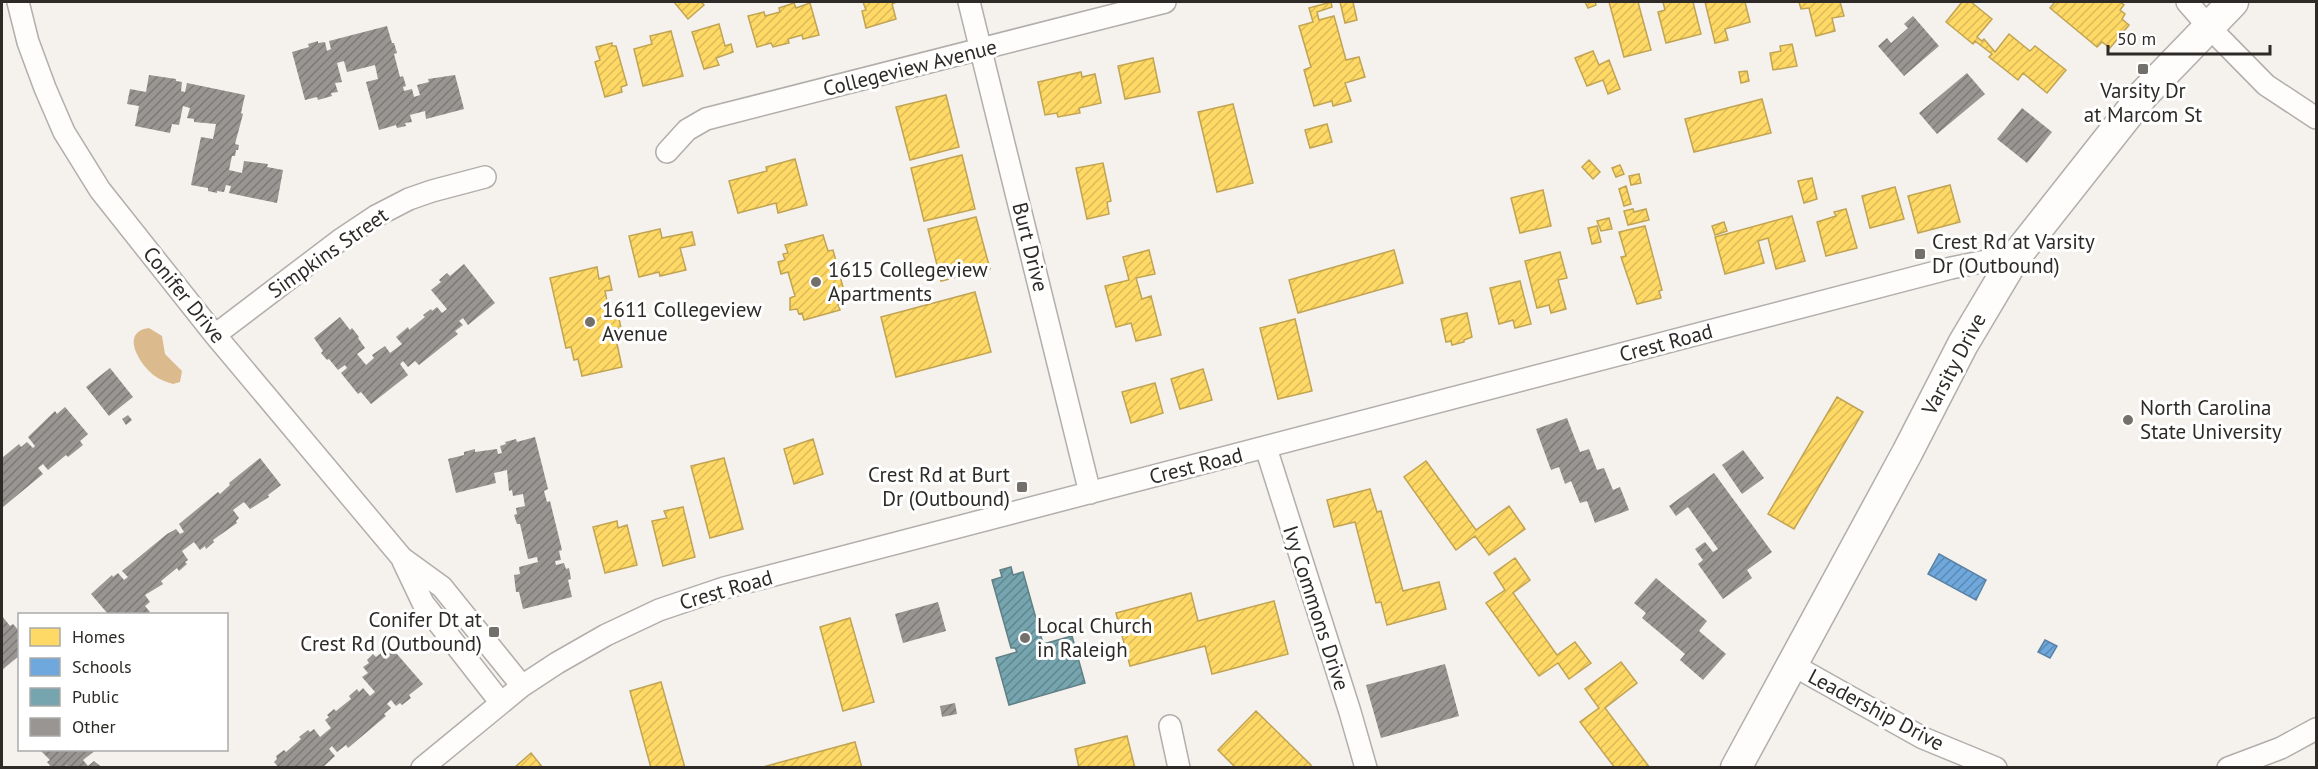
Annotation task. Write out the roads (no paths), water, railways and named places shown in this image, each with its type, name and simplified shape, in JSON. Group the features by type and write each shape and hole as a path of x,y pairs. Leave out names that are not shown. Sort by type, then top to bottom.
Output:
{"street":[{"name":"Conifer Drive","path":"18,2 28,42 64,132 81,162 136,237 402,558 442,587 522,686"},
{"name":"Burt Drive","path":"969,2 1090,493"},
{"name":"Collegeview Avenue","path":"667,152 687,130 706,119 1165,2"},
{"path":"2187,2 2266,85 2316,118"},
{"name":"Varsity Drive","path":"1736,768 1907,453 1963,344 2013,260 2144,94 2233,2"},
{"name":"Simpkins Street","path":"215,335 340,240 376,216 409,199 484,177"},
{"name":"Crest Road","path":"422,768 522,686 606,634 659,610 724,588 1951,268 1986,261 2013,260"},
{"name":"Ivy Commons Drive","path":"1266,448 1366,768"},
{"name":"Conifer Drive","path":"402,558 423,603 501,703"},
{"name":"Leadership Drive","path":"1791,664 1923,738 1996,768"},
{"path":"1170,726 1179,768"},
{"path":"2228,768 2281,748 2316,729"}],"place":[{"name":"Varsity Dr at Marcom St","path":"2143,69"},
{"name":"Crest Rd at Varsity Dr (Outbound)","path":"1920,254"},
{"name":"1615 Collegeview Apartments","path":"816,282"},
{"name":"1611 Collegeview Avenue","path":"590,322"},
{"name":"North Carolina State University","path":"2128,420"},
{"name":"Crest Rd at Burt Dr (Outbound)","path":"1022,487"},
{"name":"Conifer Dt at Crest Rd (Outbound)","path":"494,632"},
{"name":"Local Church in Raleigh","path":"1025,638"}]}
